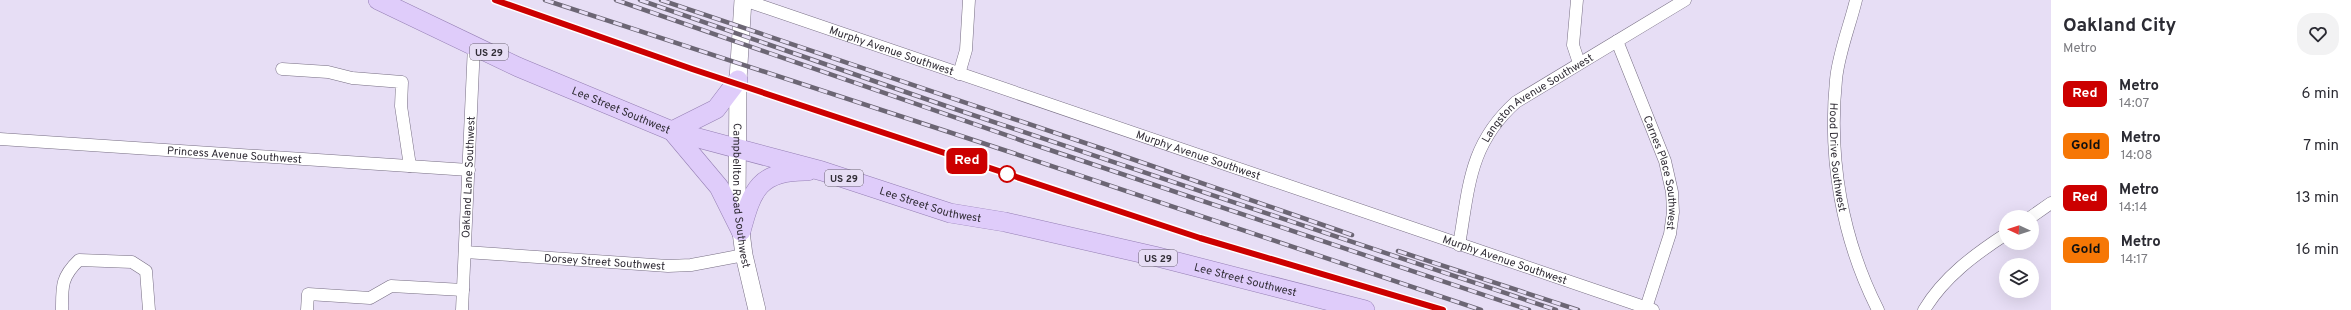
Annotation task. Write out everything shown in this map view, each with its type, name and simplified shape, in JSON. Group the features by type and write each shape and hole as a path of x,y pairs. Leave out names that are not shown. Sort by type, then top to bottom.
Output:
{"main road":[{"name":"Lee Street Southwest","path":"378,0 518,67 672,131 737,147 822,171 950,213 1012,224 1333,305 1365,310"},
{"name":"Campbellton Road Southwest","path":"743,0 738,80 737,201 744,255 757,310"},
{"path":"738,80 716,109 672,131 719,187 741,231"},
{"path":"741,231 749,202 756,189 766,180 795,171 822,171"}],"street":[{"name":"Murphy Avenue Southwest","path":"743,0 1649,309"},
{"path":"959,74 966,50 969,0"},
{"path":"1577,0 1574,46 1575,55 1579,64"},
{"name":"Langston Avenue Southwest","path":"1459,245 1473,166 1489,131 1501,115 1516,102 1685,0"},
{"name":"Hood Drive Southwest","path":"1856,0 1836,79 1836,177 1846,230 1863,281 1878,310"},
{"name":"Carnes Place Southwest","path":"1617,41 1665,162 1672,192 1673,212 1670,234 1649,309"},
{"name":"Oakland Lane Southwest","path":"462,310 474,45"},
{"path":"282,69 328,72 352,78 402,82 401,106 410,166"},
{"name":"Princess Avenue Southwest","path":"0,139 469,170"},
{"path":"2039,211 2051,203"},
{"path":"1924,310 1947,279 1972,256 1999,239"},
{"name":"Dorsey Street Southwest","path":"465,252 668,266 691,265 744,255"},
{"path":"62,310 62,284 68,271 79,260 132,262 146,271 149,310"},
{"path":"308,310 308,294 370,298 391,286 463,290"}],"railway":[{"path":"495,0 692,69 1200,238 1443,310"},
{"path":"545,0 1013,153 1481,310"},
{"path":"616,0 1026,142 1529,310"},
{"path":"640,0 949,107 1556,310"},
{"path":"661,0 1103,149 1352,235"},
{"path":"1398,251 1578,310"}],"metro line":[{"name":"Red","path":"495,0 692,69 1200,238 1443,310"}]}
